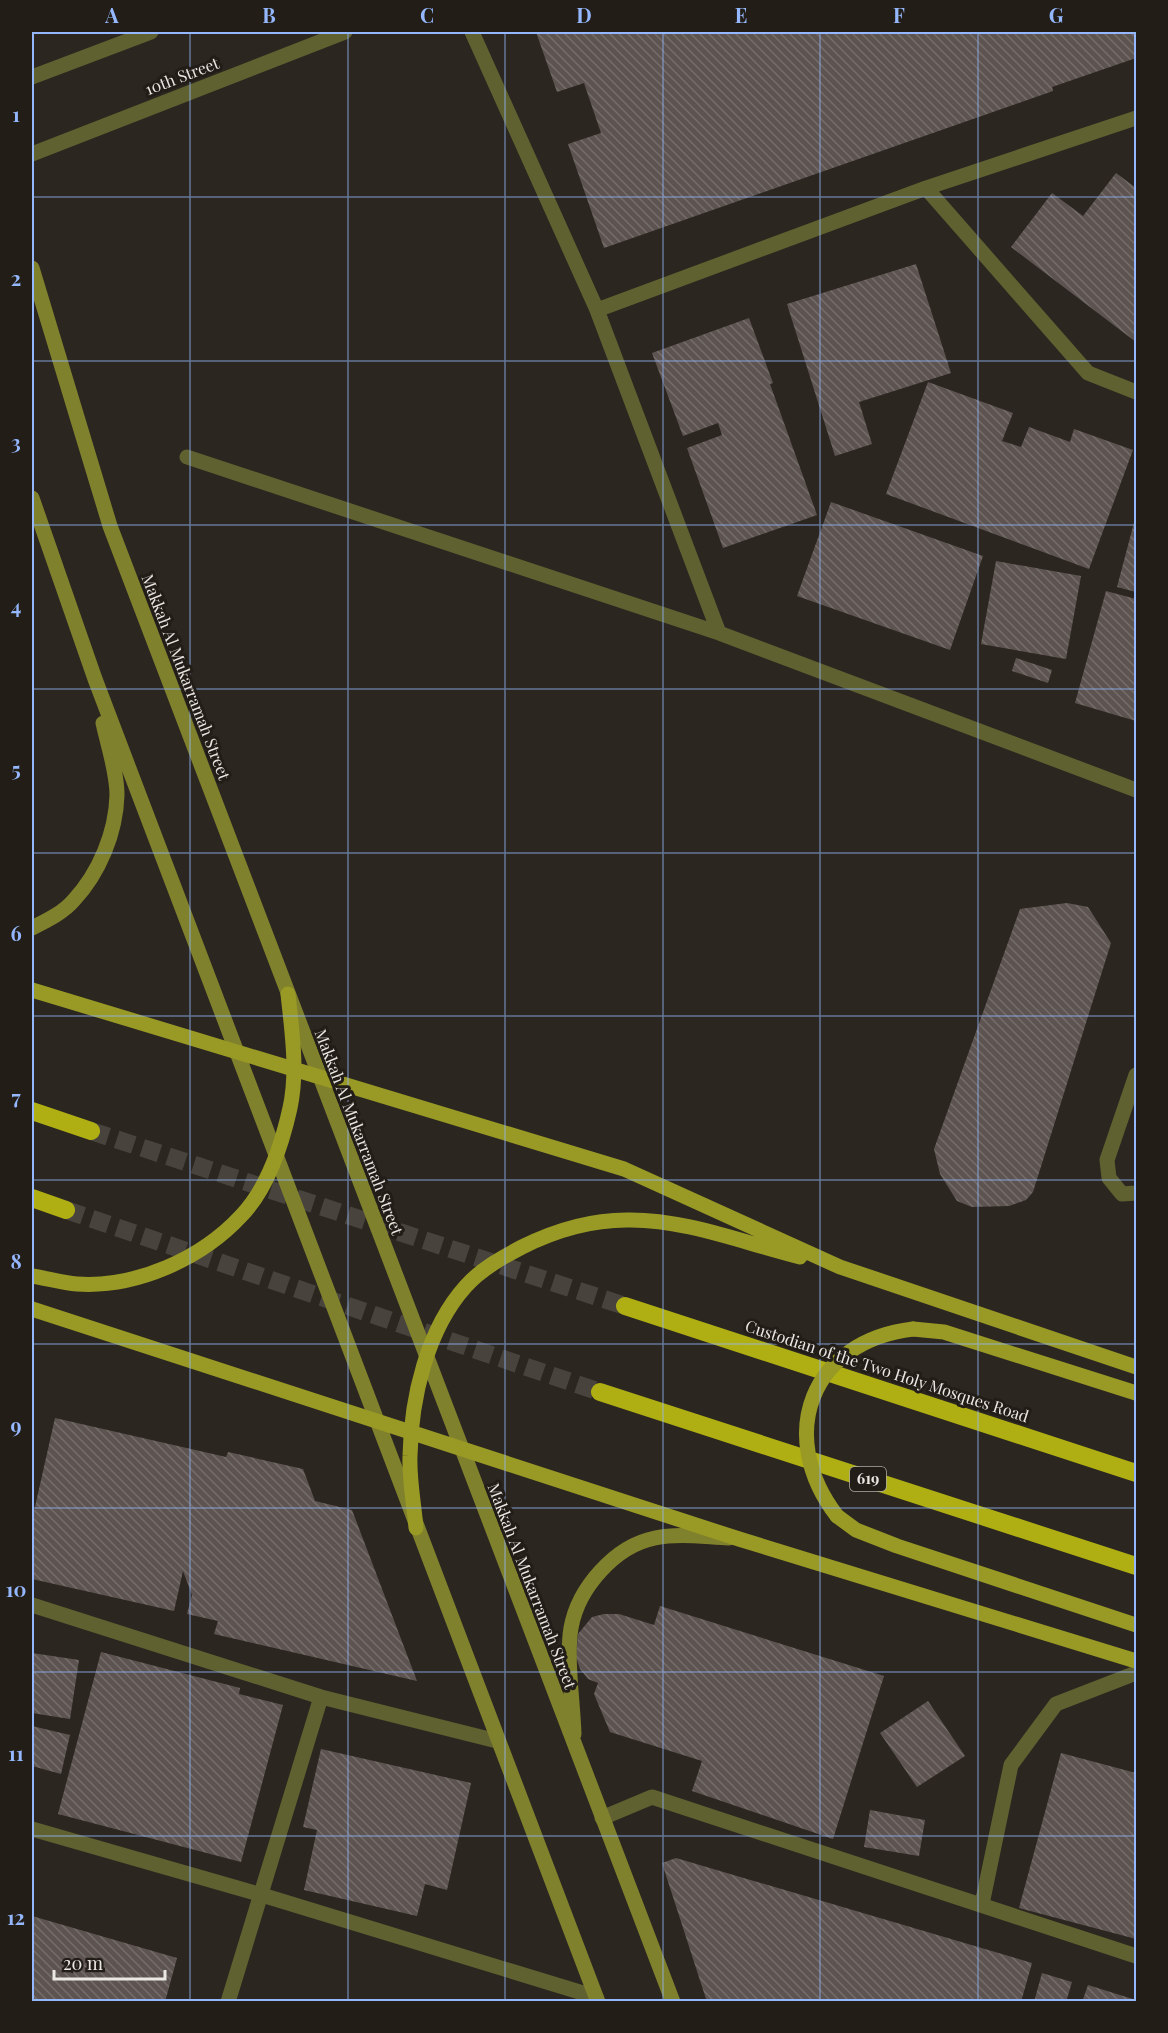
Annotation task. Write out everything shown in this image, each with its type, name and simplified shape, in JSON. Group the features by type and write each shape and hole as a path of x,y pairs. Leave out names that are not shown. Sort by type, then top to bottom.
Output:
{"highway":[{"path":"32,1110 91,1131"},
{"path":"32,1198 66,1210"},
{"name":"Custodian of the Two Holy Mosques Road","path":"625,1306 1137,1473"},
{"name":"619","path":"600,1392 1137,1566"}],"main road":[{"name":"Makkah Al Mukarramah Street","path":"32,268 110,526 574,1749 673,2001"},
{"path":"32,498 95,679 376,1423 597,1999"},
{"path":"32,928 73,902 99,862 115,821 117,793 95,679"},
{"path":"32,990 624,1169 840,1267"},
{"path":"32,1276 77,1284 110,1283 141,1276 170,1266 200,1250 242,1215 257,1195 275,1155 290,1107 294,1070 288,994"},
{"path":"416,1528 410,1457 416,1402 427,1360 451,1308 488,1267 537,1240 582,1225 626,1220 667,1223 840,1267 1137,1367"},
{"path":"32,1309 376,1423 739,1539 1137,1661"},
{"path":"1137,1393 944,1332 913,1329 887,1332 869,1340 831,1366 818,1386 810,1409 806,1448 817,1487 837,1516 856,1530 897,1546 1137,1625"},
{"path":"574,1749 571,1628 587,1589 603,1568 625,1551 653,1538 683,1535 739,1539"}],"street":[{"path":"32,77 150,32"},
{"name":"10th Street","path":"32,154 345,32"},
{"path":"472,32 597,310 718,633"},
{"path":"597,310 927,188 1137,118"},
{"path":"927,188 1088,373 1137,392"},
{"path":"187,457 718,633 1137,790"},
{"path":"1137,1075 1107,1160 1108,1178 1122,1194 1137,1194"},
{"path":"32,1605 321,1697 497,1741"},
{"path":"982,1904 1011,1765 1056,1704 1137,1673"},
{"path":"228,2001 321,1697"},
{"path":"602,1818 652,1797 1137,1956"},
{"path":"32,1829 262,1895 597,1999"}],"building":[{"path":"536,32 1136,32 1136,58 1052,87 1053,91 604,248 568,144 601,133 584,83 557,92"},
{"path":"1116,173 1136,188 1136,342 1011,247 1052,193 1083,216"},
{"path":"916,264 951,373 859,402 872,444 835,456 787,304"},
{"path":"749,318 817,515 723,548 687,448 722,435 718,423 683,436 652,353"},
{"path":"928,382 1013,413 1002,441 1021,447 1029,427 1070,442 1074,429 1133,450 1089,569 886,494"},
{"path":"831,502 983,556 950,650 797,596"},
{"path":"1136,515 1136,592 1117,587"},
{"path":"996,561 1081,576 1066,659 981,644"},
{"path":"1106,591 1136,599 1136,721 1075,703"},
{"path":"1016,658 1052,670 1048,683 1012,671"},
{"path":"1067,903 1088,907 1111,943 1033,1192 1026,1200 1009,1206 972,1207 957,1201 940,1174 934,1149 1020,909"},
{"path":"55,1418 226,1457 228,1452 303,1469 315,1501 352,1510 417,1681 214,1634 218,1621 187,1614 192,1595 183,1571 174,1611 32,1579 32,1520"},
{"path":"660,1606 884,1676 833,1839 692,1791 702,1761 610,1732 594,1694 598,1683 588,1679 580,1669 576,1657 578,1634 592,1617 604,1614 619,1614 654,1625"},
{"path":"101,1652 240,1688 239,1694 283,1705 241,1862 58,1814"},
{"path":"32,1653 79,1660 70,1719 32,1713"},
{"path":"928,1701 965,1756 917,1787 880,1733"},
{"path":"32,1726 70,1735 61,1774 32,1766"},
{"path":"321,1749 471,1783 447,1890 425,1884 417,1916 304,1890 317,1830 303,1827"},
{"path":"1061,1753 1136,1773 1136,1939 1019,1908"},
{"path":"870,1810 925,1820 919,1856 864,1847"},
{"path":"676,1858 1032,1963 1021,2002 707,2002 662,1863"},
{"path":"32,1916 177,1958 165,2002 32,2002"},
{"path":"1042,1973 1072,1982 1066,2002 1034,2002"},
{"path":"1088,1985 1136,2000 1136,2002 1082,2002"}],"tunnel":[{"path":"91,1131 625,1306"},
{"path":"66,1210 600,1392"}]}
